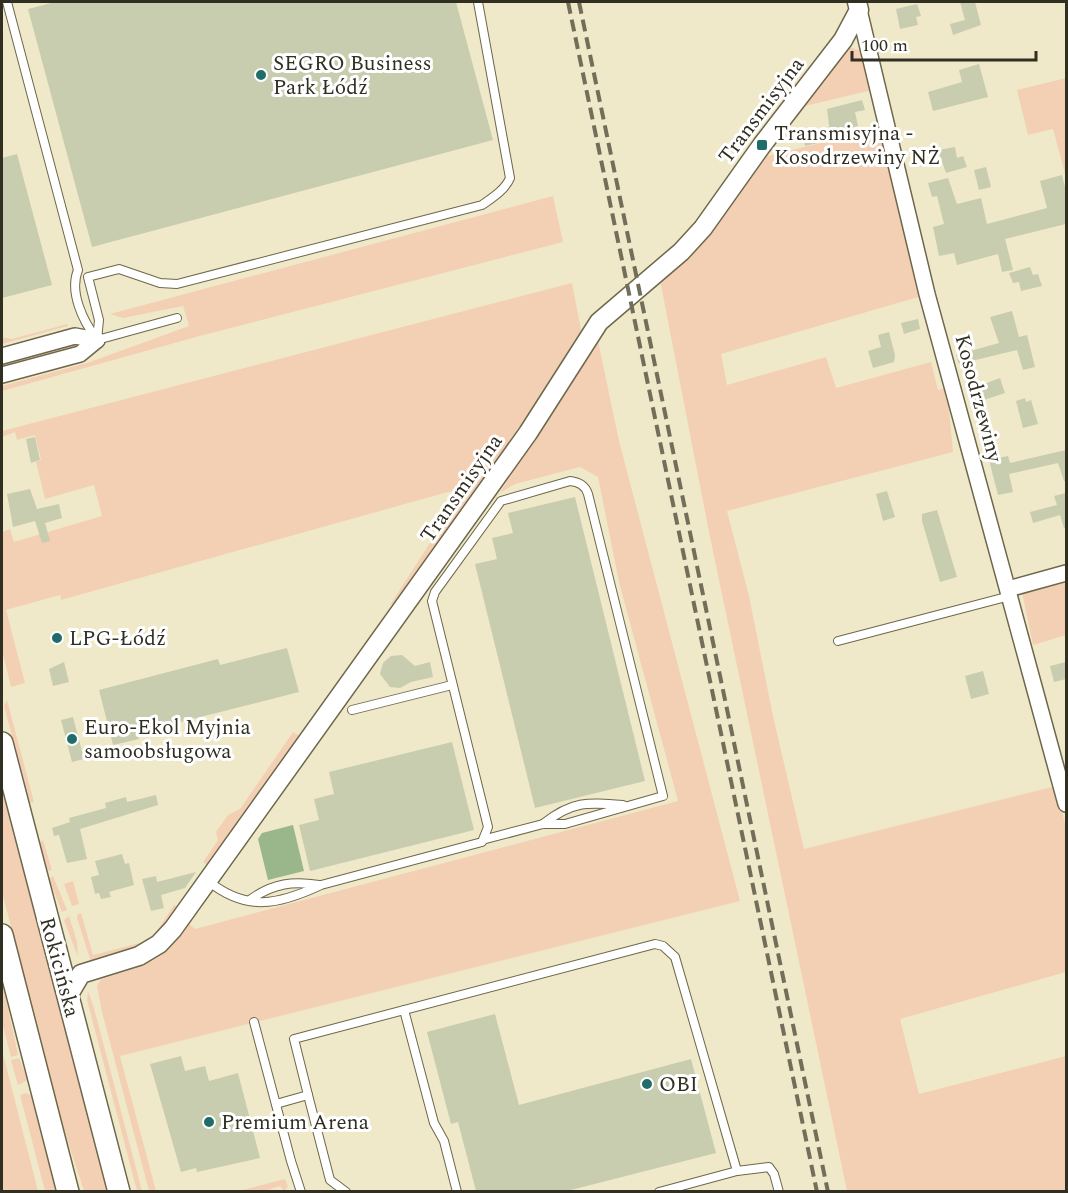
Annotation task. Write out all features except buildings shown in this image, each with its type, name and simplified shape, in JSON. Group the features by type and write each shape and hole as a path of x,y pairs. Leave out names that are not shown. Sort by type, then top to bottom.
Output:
{"main road":[{"name":"Rokicińska","path":"2,743 119,1191"},
{"path":"2,935 68,1191"}],"street":[{"name":"Kosodrzewiny","path":"858,6 927,294 1066,804"},
{"name":"Transmisyjna","path":"86,972 134,958 159,944 173,929 521,442 598,322 681,252 703,228 757,152 843,40 858,6"},
{"path":"2,356 75,336 97,340"},
{"path":"2,375 80,354 97,340"},
{"path":"1009,593 1066,573"},
{"path":"57,953 70,965 86,972"},
{"path":"68,996 77,978 86,972"}],"lane":[{"path":"7,2 78,270 74,280 79,302 85,324 97,340"},
{"path":"88,277 119,269 160,283 177,284 482,205 493,198 510,178 478,2"},
{"path":"78,270 88,277 99,320 97,340"},
{"path":"97,340 177,318"},
{"path":"208,881 234,899 271,902 298,896 321,885 476,846 486,839 543,824 565,824 663,796 588,494 582,484 570,481 501,501 435,592 433,611 488,827 486,839"},
{"path":"838,641 1009,593"},
{"path":"352,710 452,685"},
{"path":"543,824 563,808 589,802 626,805"},
{"path":"251,899 266,889 294,881 321,885"},
{"path":"346,1191 330,1180 294,1039 647,945 663,946 675,957 737,1171"},
{"path":"404,1010 434,1124 444,1141 457,1191"},
{"path":"254,1022 298,1189"},
{"path":"276,1104 308,1095"},
{"path":"658,1191 737,1171 769,1167 774,1174 779,1191"}],"shaded area":[{"path":"849,47 862,51 872,90 805,106 797,117 795,115"},
{"path":"1066,78 1066,177 1053,129 1028,135 1017,90"},
{"path":"791,121 768,156 881,128 922,296 721,354 727,385 826,357 836,388 931,362 938,390 947,388 953,452 727,511 749,596 773,716 804,849 1056,786 1066,828 1066,972 900,1019 919,1094 1066,1056 1066,1191 847,1191 710,537 660,280"},
{"path":"553,196 563,242 196,337 2,391 2,386 90,362 189,326 183,306 123,318 110,314"},
{"path":"572,283 582,335 487,481 399,601 390,605 466,487 61,600 60,595 6,610 25,683 11,687 2,650 2,532 10,529 14,542 102,516 94,485 45,499 36,462 41,460 35,435 17,440 15,432 2,437 2,431"},
{"path":"67,324 68,326 2,344 2,337 12,339"},
{"path":"597,336 619,441 740,901 120,1056 156,1191 149,1191 102,1012 97,986 100,980 150,962 160,956 179,938 189,924 195,929 678,801 619,582 598,477 580,467 515,484 500,493"},
{"path":"83,341 78,347 2,368 2,363"},
{"path":"1066,579 1066,635 1033,645 1022,592"},
{"path":"7,700 34,802 30,803 4,706"},
{"path":"293,732 303,738 209,866 203,862 218,840 216,832 228,815 240,809"},
{"path":"2,786 108,1191 84,1191 61,1120 2,892"},
{"path":"293,825 304,871 268,880 258,839 262,833"},
{"path":"43,840 52,870 48,871 39,842"},
{"path":"205,874 181,908 153,937 174,905 179,908 201,875"},
{"path":"53,876 67,910 62,912 49,879"},
{"path":"73,881 79,904 72,906 64,884"},
{"path":"81,913 93,955 148,941 131,950 91,962 77,918 78,914"},
{"path":"69,916 77,942 78,957 64,920"},
{"path":"2,980 18,1055 11,1057 2,1022"},
{"path":"88,991 142,1191 137,1191 87,1000"},
{"path":"2,1050 38,1191 2,1191"},
{"path":"19,1058 28,1080 18,1085 11,1060"},
{"path":"26,1093 31,1095 57,1191 45,1191 20,1095"},
{"path":"285,1179 288,1187 284,1191 280,1186 265,1191 239,1191"}],"railway":[{"path":"568,2 817,1192"},
{"path":"579,2 828,1192"}],"place":[{"name":"SEGRO Business Park Łódź","path":"261,75"},
{"name":"Transmisyjna - Kosodrzewiny NŻ","path":"762,145"},
{"name":"LPG-Łódź","path":"57,638"},
{"name":"Euro-Ekol Myjnia samoobsługowa","path":"72,739"},
{"name":"OBI","path":"647,1084"},
{"name":"Premium Arena","path":"209,1122"}]}
